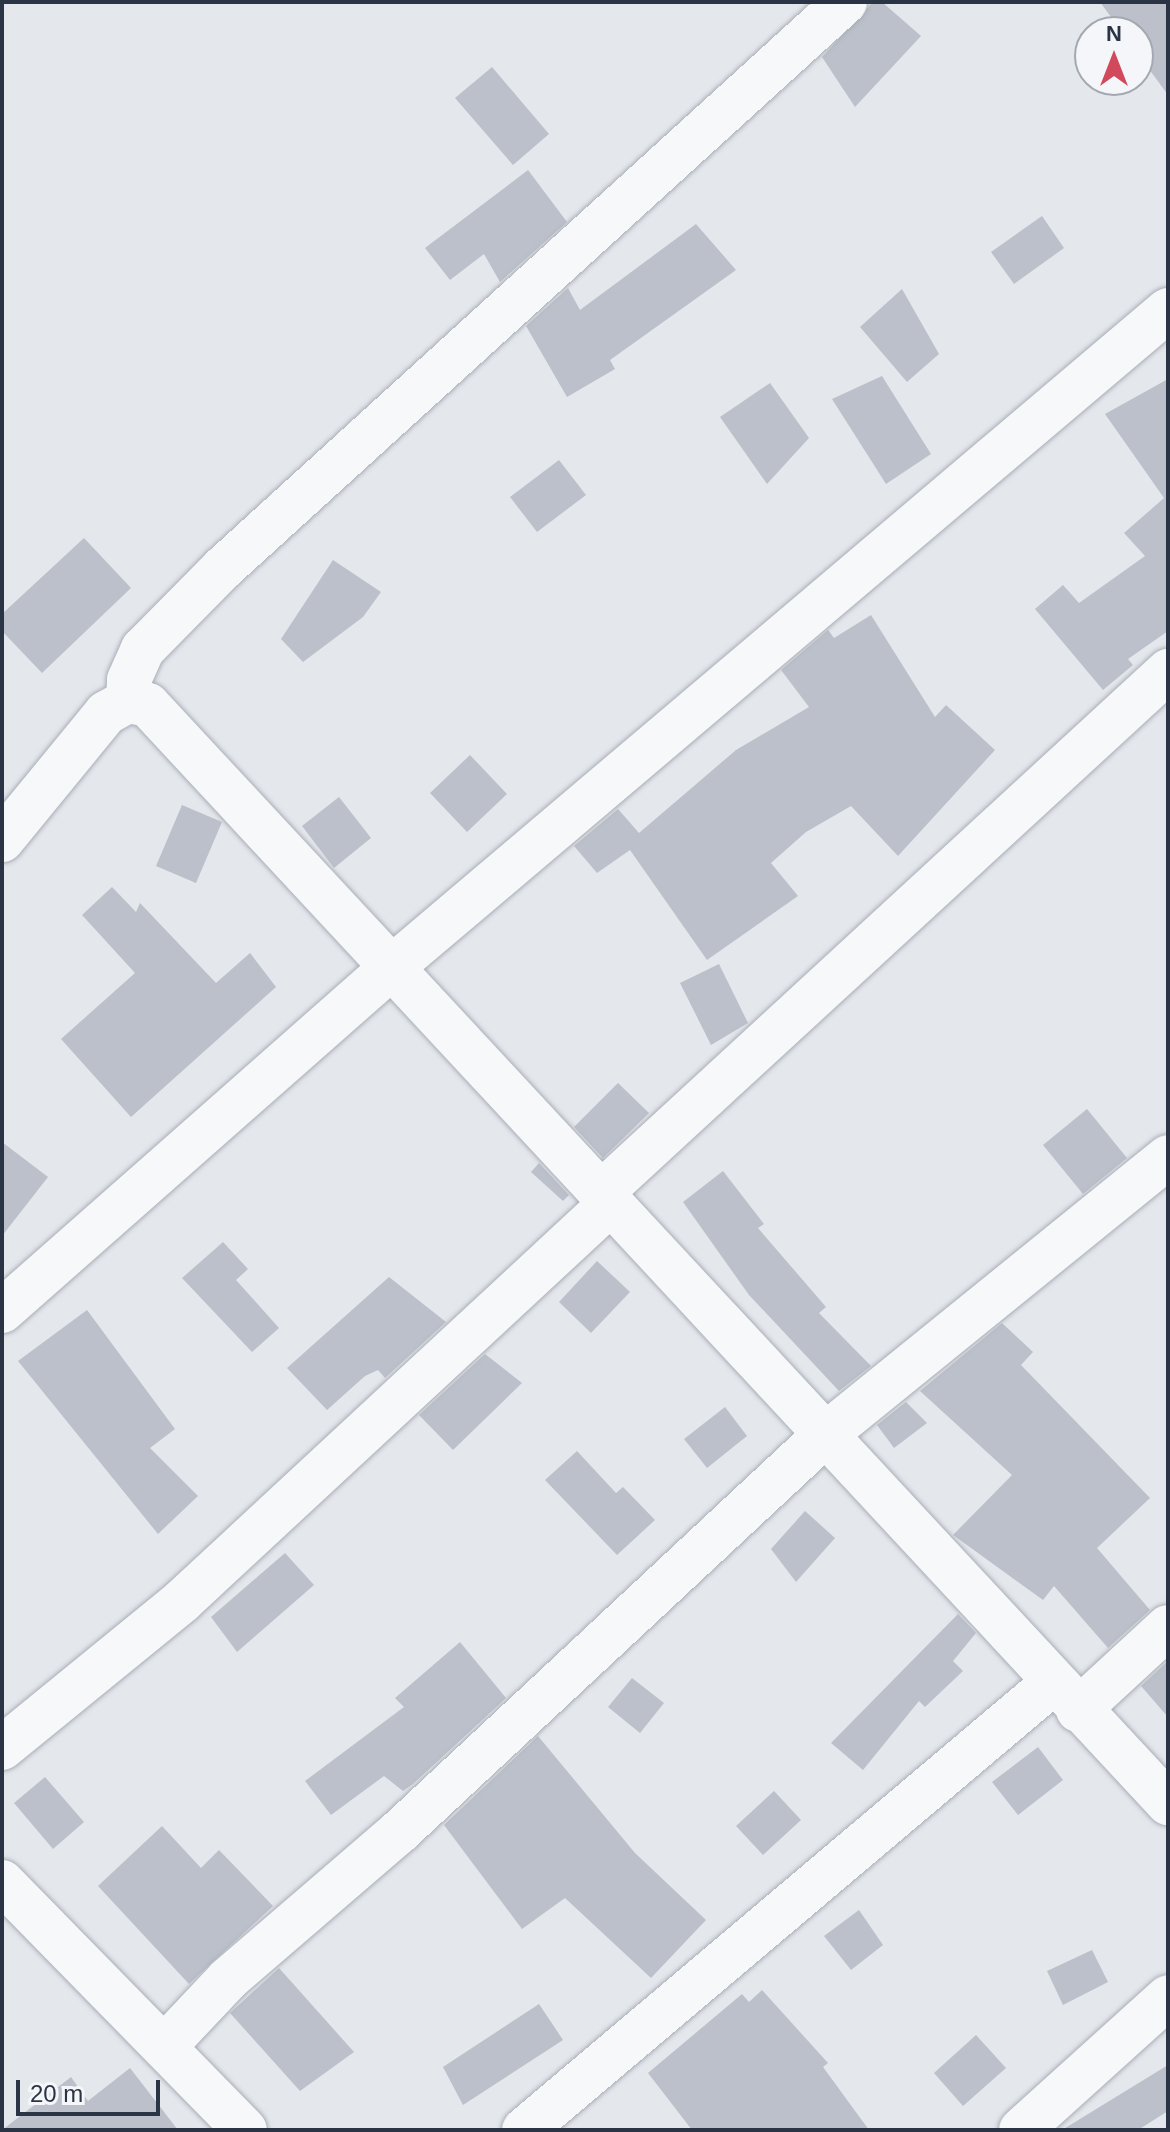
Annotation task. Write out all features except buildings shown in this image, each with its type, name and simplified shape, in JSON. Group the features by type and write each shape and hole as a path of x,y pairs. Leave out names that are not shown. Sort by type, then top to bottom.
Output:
{"street":[{"path":"128,701 129,680 143,649 223,568 845,2"},
{"path":"2,1311 391,968 1168,310"},
{"path":"2,1748 182,1601 1168,671"},
{"path":"2,840 92,727 128,701 148,705 826,1434 1065,1697 1168,1803"},
{"path":"164,2047 228,1979 399,1832 826,1434 1168,1157"},
{"path":"524,2130 1065,1697 1168,1627"},
{"path":"2,1882 245,2130"},
{"path":"1021,2130 1168,1997"}]}
